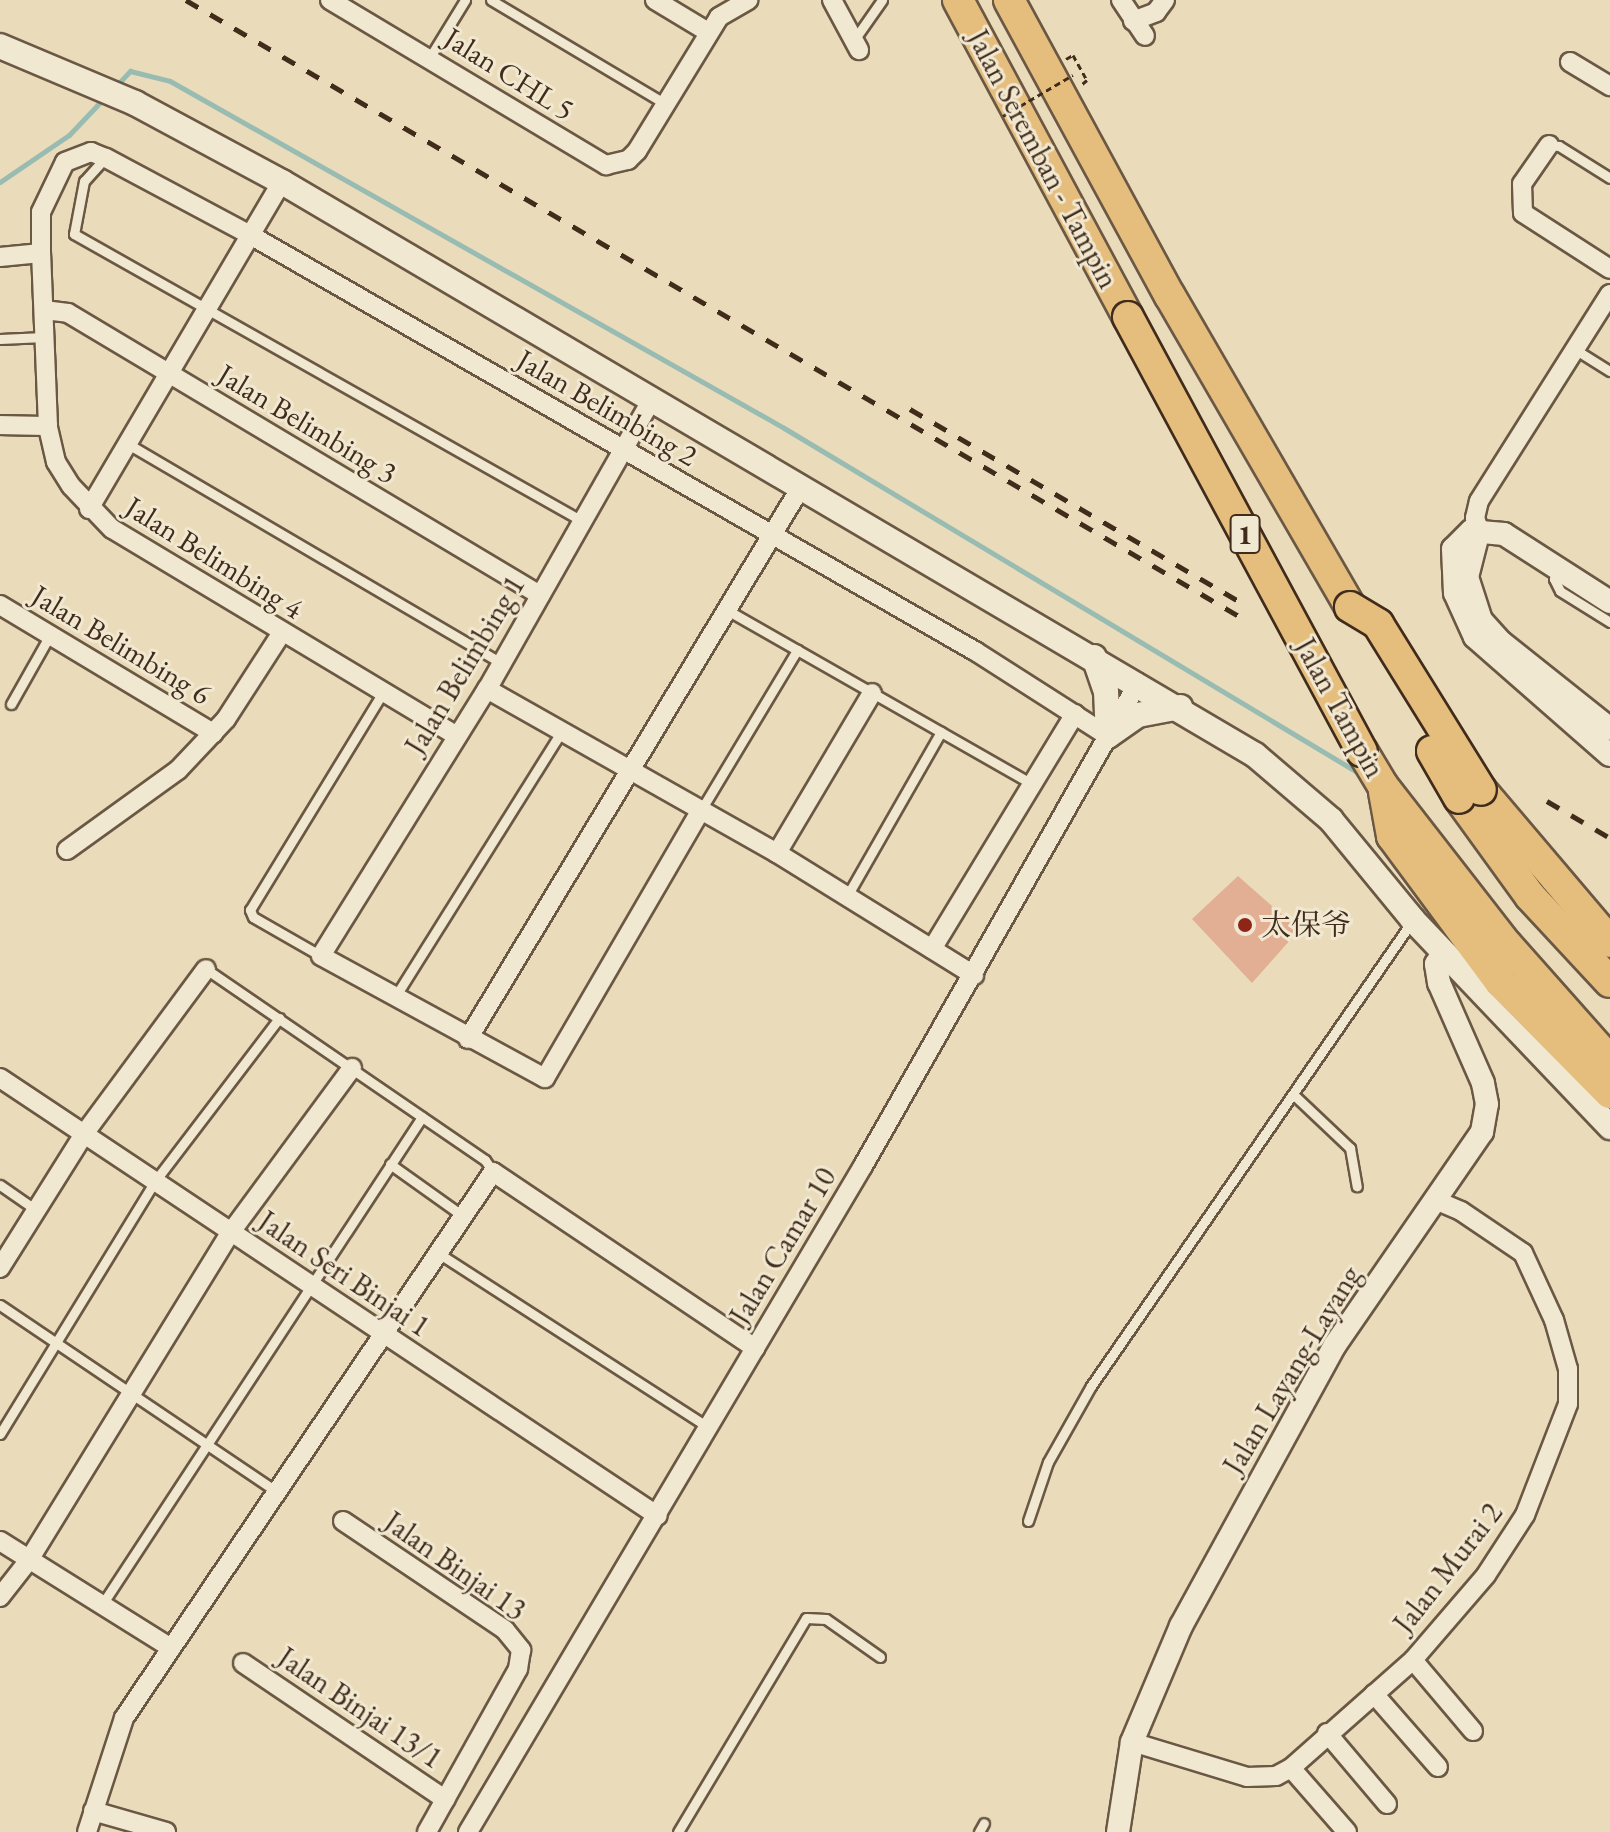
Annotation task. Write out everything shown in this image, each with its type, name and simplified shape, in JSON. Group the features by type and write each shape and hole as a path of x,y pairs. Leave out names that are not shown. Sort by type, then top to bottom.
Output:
{"highway":[{"name":"Jalan Seremban - Tampin","path":"958,0 1128,317"},
{"name":"Jalan Seremban - Tampin","path":"1009,0 1170,296"},
{"name":"Jalan Tampin","path":"1170,296 1350,607 1378,624 1470,794"},
{"name":"Jalan Tampin","path":"1128,317 1383,786 1507,945 1610,1061"},
{"path":"1383,786 1392,836 1500,982 1610,1093"},
{"path":"1470,794 1530,896 1610,982"},
{"path":"1470,794 1610,942"}],"main road":[{"path":"0,46 135,103 282,182 1180,707 1255,755 1331,820 1413,920 1502,1008 1610,1127"},
{"path":"1094,657 1106,691 1108,736"},
{"path":"1108,736 1138,715 1180,707"}],"street":[{"name":"Jalan CHL 5","path":"330,0 430,57 593,160 618,164 637,151 667,106"},
{"path":"655,0 708,32"},
{"path":"832,0 856,45"},
{"path":"1121,0 1139,29 1165,0"},
{"path":"667,106 708,32 719,17 743,1"},
{"path":"1570,62 1610,86"},
{"path":"1549,145 1522,184 1523,213 1610,269"},
{"name":"Jalan Belimbing 4","path":"106,158 91,152 77,155 56,173 41,212 48,426 56,462 89,509 112,529 281,634 457,736"},
{"name":"Jalan Belimbing 2","path":"106,158 252,236 771,537 975,651 1108,736"},
{"path":"89,509 282,182"},
{"path":"0,257 41,253"},
{"path":"1610,294 1479,501 1475,518 1479,530 1467,577 1481,620 1610,729"},
{"name":"Jalan Belimbing 3","path":"44,310 68,313 540,595"},
{"name":"Jalan Belimbing 1","path":"321,956 487,689 652,399"},
{"path":"0,425 48,426"},
{"path":"468,1039 801,487"},
{"path":"1609,598 1504,534 1479,530 1463,534 1451,560 1461,612 1475,637 1610,755"},
{"name":"Jalan Belimbing 6","path":"0,605 213,733"},
{"path":"67,850 178,770 213,733 281,634"},
{"name":"Jalan Camar 10","path":"468,1832 710,1428 974,975 1138,683"},
{"path":"487,689 777,853 974,975"},
{"path":"777,853 872,693"},
{"path":"932,949 1075,714"},
{"path":"321,956 536,1077 552,1074 701,810"},
{"name":"Jalan Layang-Layang","path":"1118,1832 1132,1742 1174,1639 1335,1345 1482,1132 1487,1104 1439,983 1436,964 1444,952"},
{"path":"0,1268 84,1134 206,969"},
{"path":"0,1597 29,1560 128,1394 231,1232 352,1068"},
{"name":"Jalan Seri Binjai 1","path":"0,1078 658,1516"},
{"path":"87,1832 124,1718 493,1172 755,1348"},
{"name":"Jalan Murai 2","path":"1291,1768 1413,1660 1486,1575 1525,1515 1568,1404 1568,1369 1554,1320 1523,1253 1461,1211 1435,1200"},
{"name":"Jalan Binjai 13","path":"343,1521 505,1630 521,1650 518,1669 427,1832"},
{"path":"0,1541 171,1648"},
{"path":"1413,1660 1473,1731"},
{"name":"Jalan Binjai 13/1","path":"243,1663 445,1799"},
{"path":"1374,1694 1438,1767"},
{"path":"1327,1733 1387,1804"},
{"path":"1132,1742 1247,1777 1276,1776 1291,1768 1342,1830"},
{"path":"93,1811 166,1832"}],"lane":[{"path":"430,57 465,0"},
{"path":"491,0 667,106"},
{"path":"856,45 882,0"},
{"path":"1549,145 1559,146 1610,178"},
{"path":"106,158 84,181 74,234 582,521"},
{"path":"0,339 44,337"},
{"path":"1576,350 1610,371"},
{"path":"128,444 501,663"},
{"path":"1559,569 1554,579 1560,591 1610,622"},
{"path":"727,610 1032,784"},
{"path":"11,704 50,635"},
{"path":"701,810 797,650"},
{"path":"321,956 250,910 382,694"},
{"path":"395,997 562,731"},
{"path":"847,896 941,732"},
{"path":"1028,1521 1048,1462 1091,1386 1295,1096 1413,920"},
{"path":"206,969 485,1160 493,1172"},
{"path":"0,1434 155,1181 279,1018"},
{"path":"1295,1096 1350,1148 1357,1186"},
{"path":"101,1606 309,1284 422,1117"},
{"path":"390,1164 463,1216"},
{"path":"0,1185 36,1210"},
{"path":"438,1253 710,1428"},
{"path":"0,1305 204,1446 277,1492"},
{"path":"678,1832 806,1618 826,1619 880,1657"}],"path":[{"path":"1003,116 1073,75 1065,59 1073,55 1087,80"}],"building":[{"name":"太保爷","path":"1238,876 1299,930 1252,983 1192,919"}],"waterway":[{"path":"116,86 130,71 170,81 784,428 1357,772"},
{"path":"0,182 69,135 103,99"}],"railway":[{"path":"186,0 1239,616"},
{"path":"910,409 1245,605"},
{"path":"1547,801 1610,838"}],"place":[{"name":"太保爷","path":"1245,925"}]}
